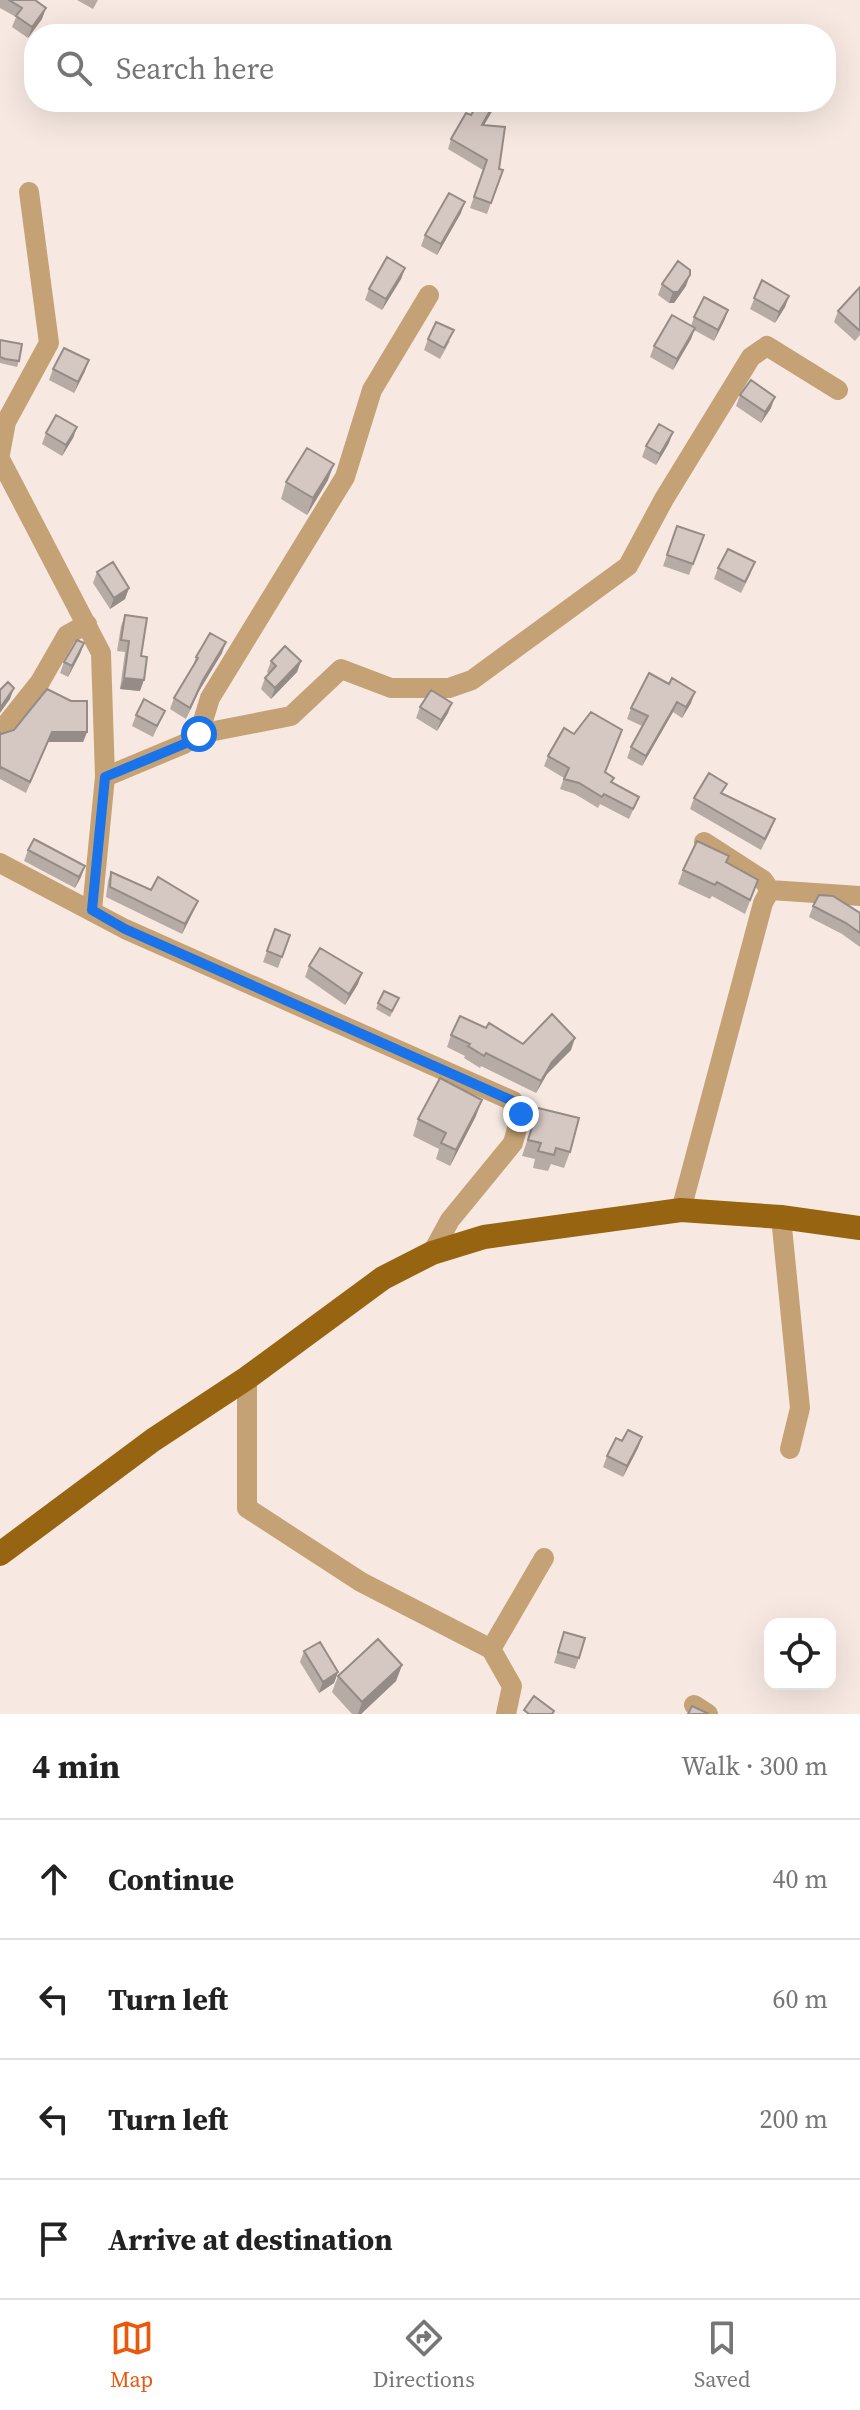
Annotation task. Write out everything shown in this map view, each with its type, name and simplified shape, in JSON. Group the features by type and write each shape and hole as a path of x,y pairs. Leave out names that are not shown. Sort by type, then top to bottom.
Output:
{"main road":[{"path":"0,1554 153,1440 247,1378 383,1278 432,1253 484,1237 681,1210 781,1217 860,1228"}],"street":[{"path":"29,192 49,343 6,422 0,457 101,653 105,777 92,910"},
{"path":"199,734 210,698 345,477 372,390 429,295"},
{"path":"105,777 184,744 199,734 291,716 341,669 391,688 449,688 472,680 628,566 664,499 751,357 767,346 838,390"},
{"path":"0,732 40,682 67,635 87,624"},
{"path":"704,842 763,880 770,890"},
{"path":"0,863 125,929 513,1101 521,1114 513,1143 450,1220 432,1253"},
{"path":"770,890 860,896"},
{"path":"681,1210 763,903 770,890"},
{"path":"781,1217 800,1408 790,1449"},
{"path":"247,1378 247,1508 361,1582 491,1649 512,1686 506,1714"},
{"path":"491,1649 544,1558"}],"building":[{"path":"9,0 35,0 46,8 34,24 28,24 16,16 22,8"},
{"path":"473,112 489,112 482,125 505,127 499,169 503,170 491,203 474,197 487,160 451,139 466,113 471,115"},
{"path":"449,193 465,202 441,244 425,235"},
{"path":"387,257 405,268 386,299 369,289"},
{"path":"678,261 690,270 690,275 678,292 673,292 662,284"},
{"path":"762,280 789,296 779,312 754,298"},
{"path":"860,287 860,329 859,330 838,311"},
{"path":"704,297 728,310 718,330 694,317"},
{"path":"672,315 695,328 677,359 654,346"},
{"path":"436,322 454,330 444,348 428,339"},
{"path":"0,340 22,344 19,361 0,357"},
{"path":"64,348 89,360 78,382 53,369"},
{"path":"751,380 775,397 765,412 740,395"},
{"path":"56,415 77,427 66,445 46,433"},
{"path":"659,424 673,432 660,454 646,446"},
{"path":"307,448 334,464 313,498 286,482"},
{"path":"677,526 704,535 693,564 667,555"},
{"path":"728,549 755,562 745,582 718,568"},
{"path":"113,562 129,588 114,598 97,572"},
{"path":"125,615 147,618 141,656 147,657 144,680 124,678 129,641 121,640"},
{"path":"210,633 226,642 190,708 174,698"},
{"path":"77,640 84,643 72,666 64,662"},
{"path":"285,646 301,661 275,688 265,678 276,666 271,661"},
{"path":"649,673 669,684 672,678 695,692 686,707 677,702 646,756 631,747 648,716 631,708"},
{"path":"8,682 14,688 0,708 0,690"},
{"path":"47,689 71,701 87,701 87,732 52,732 30,782 0,769 0,733 14,730"},
{"path":"431,690 452,703 441,720 420,707"},
{"path":"144,699 165,711 157,726 136,715"},
{"path":"591,712 622,730 605,772 614,778 611,782 639,797 633,809 564,779 569,768 548,756 564,728 574,734"},
{"path":"709,773 727,784 721,793 775,819 765,839 694,798"},
{"path":"34,839 85,866 79,877 28,850"},
{"path":"697,841 729,856 726,862 758,880 750,900 717,882 715,885 683,870"},
{"path":"111,872 151,890 158,877 198,901 185,924 110,887"},
{"path":"819,895 833,896 860,913 860,933 813,906"},
{"path":"275,929 290,935 282,957 267,951"},
{"path":"320,948 362,973 349,994 309,966"},
{"path":"384,991 399,998 392,1011 378,1003"},
{"path":"552,1014 575,1038 552,1062 541,1081 486,1053 484,1056 468,1046 470,1044 451,1035 460,1016 486,1028 489,1023 523,1044"},
{"path":"440,1078 482,1100 456,1150 441,1143 446,1133 418,1119"},
{"path":"538,1108 579,1118 570,1152 556,1148 554,1155 538,1151 541,1143 528,1140"},
{"path":"628,1430 642,1437 627,1466 607,1456 616,1438 622,1441"},
{"path":"564,1632 585,1638 579,1658 558,1652"},
{"path":"378,1639 402,1665 362,1702 338,1676"},
{"path":"320,1642 338,1672 323,1682 304,1651"},
{"path":"534,1696 554,1711 552,1714 529,1714 524,1710"},
{"path":"692,1706 709,1714 688,1714"}],"route":[{"path":"199,734 184,744 105,777 92,910 125,929 513,1101 521,1114"}]}
